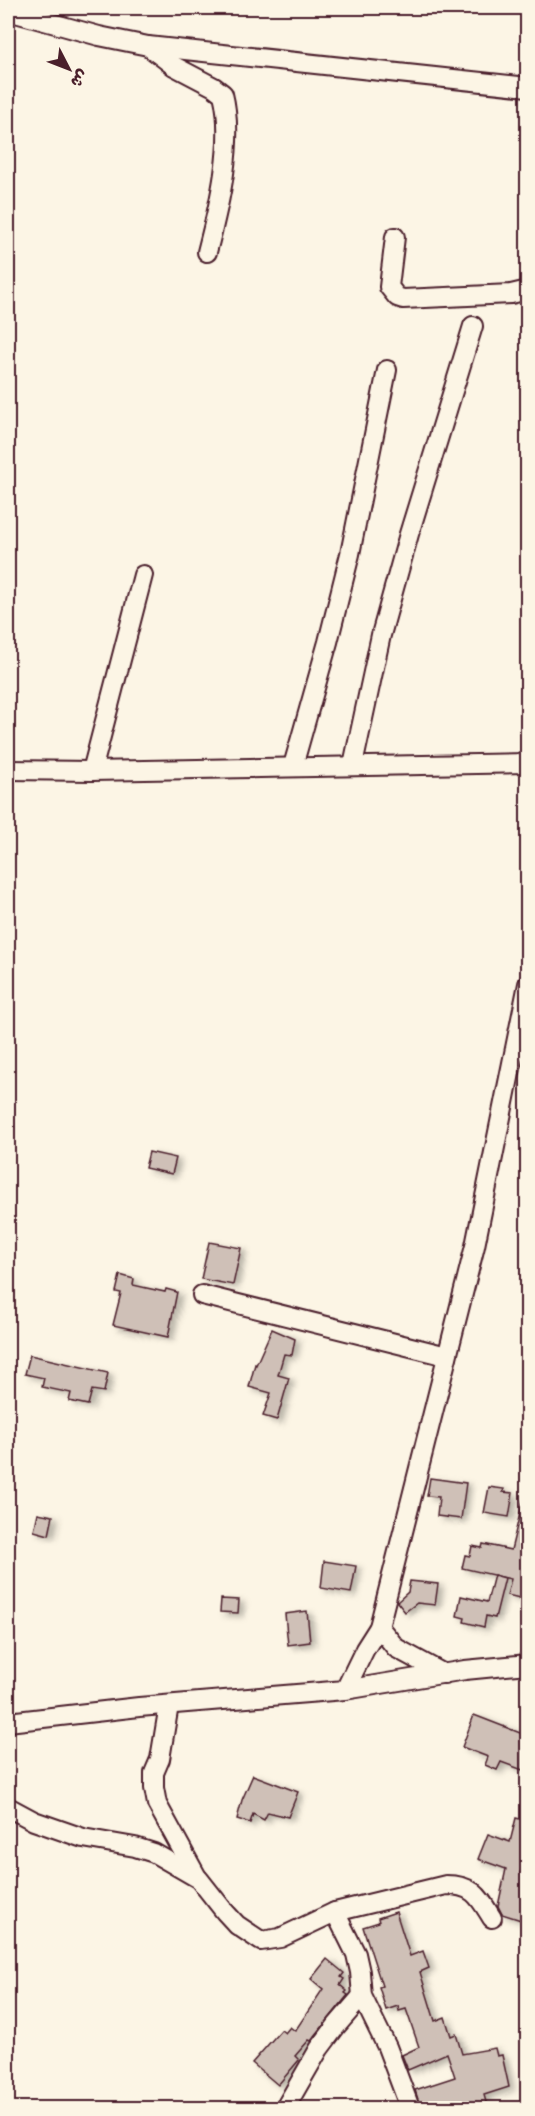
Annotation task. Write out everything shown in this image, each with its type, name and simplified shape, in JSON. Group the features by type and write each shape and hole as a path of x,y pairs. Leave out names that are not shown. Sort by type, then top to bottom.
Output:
{"street":[{"path":"8,11 99,36 148,46 528,87"},
{"path":"148,46 167,62 223,94 226,129 224,168 207,252"},
{"path":"395,237 389,287 397,297 403,299 511,294 528,290"},
{"path":"353,765 381,635 409,534 473,326"},
{"path":"293,766 350,554 387,369"},
{"path":"92,771 143,575"},
{"path":"8,770 92,771 528,763"},
{"path":"345,1690 365,1649 379,1627 475,1246 528,984"},
{"path":"202,1295 447,1356"},
{"path":"379,1627 396,1647 444,1674"},
{"path":"8,1722 345,1690 465,1670 528,1664"},
{"path":"169,1705 160,1759 154,1773 157,1804 199,1879 231,1919 261,1941 280,1938 335,1912 446,1885 466,1887 478,1896 492,1918"},
{"path":"8,1807 34,1821 83,1838 135,1847 154,1853 199,1879"},
{"path":"335,1912 356,1954 362,1996 392,2057 410,2109"},
{"path":"285,2109 319,2049 362,1996"}],"building":[{"path":"149,1152 176,1158 172,1174 145,1168"},
{"path":"209,1242 241,1248 233,1285 201,1279"},
{"path":"120,1275 134,1279 133,1285 165,1292 166,1289 177,1292 168,1337 113,1325 121,1293 116,1292"},
{"path":"272,1329 295,1339 292,1355 284,1354 278,1375 289,1378 277,1420 263,1416 271,1393 249,1387 255,1364"},
{"path":"30,1355 108,1373 104,1392 92,1390 88,1405 69,1401 71,1393 42,1387 44,1378 25,1374"},
{"path":"430,1478 466,1483 461,1519 437,1516 439,1497 427,1496"},
{"path":"489,1487 513,1493 509,1517 484,1513"},
{"path":"523,1501 528,1502 528,1600 507,1595 511,1579 462,1568 465,1555 470,1556 472,1546 482,1548 483,1544 511,1550"},
{"path":"38,1513 53,1516 49,1535 34,1531"},
{"path":"324,1561 356,1566 351,1593 321,1588"},
{"path":"494,1575 505,1578 495,1618 486,1616 484,1627 464,1622 465,1618 457,1616 461,1596 487,1602"},
{"path":"410,1581 438,1584 435,1605 417,1603 405,1612 397,1602 408,1592"},
{"path":"221,1599 239,1600 238,1613 220,1612"},
{"path":"307,1611 310,1642 288,1645 285,1614"},
{"path":"474,1715 528,1736 528,1772 501,1762 497,1770 485,1765 488,1757 462,1747"},
{"path":"253,1775 298,1792 288,1817 268,1812 264,1820 253,1814 250,1823 237,1819"},
{"path":"516,1818 528,1821 528,1854 520,1873 528,1875 528,1896 521,1920 502,1914 498,1906 506,1869 478,1859 488,1834 510,1842"},
{"path":"396,1912 410,1956 423,1951 429,1968 420,1972 435,2021 445,2017 451,2036 456,2034 462,2054 495,2048 497,2056 502,2055 509,2087 484,2095 488,2109 421,2109 415,2090 455,2077 447,2053 408,2070 402,2055 419,2047 406,2009 399,2011 398,2006 386,2010 379,1987 382,1986 363,1927 379,1922 378,1918"},
{"path":"327,1959 344,1973 341,1977 344,1979 340,1985 348,1995 311,2041 309,2040 295,2056 299,2060 278,2085 252,2063 281,2030 285,2033 290,2027 295,2031 323,1989 311,1979"}]}
